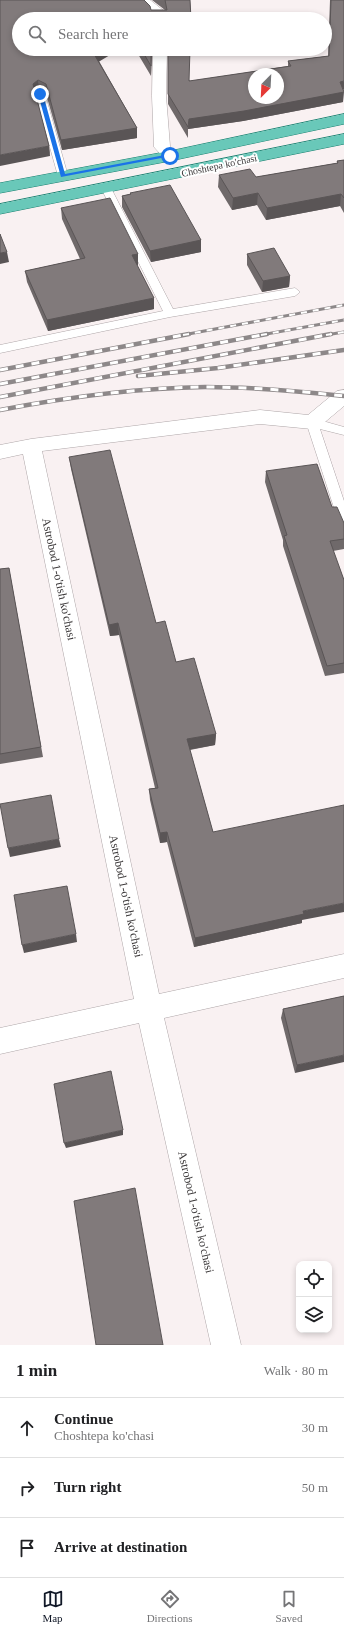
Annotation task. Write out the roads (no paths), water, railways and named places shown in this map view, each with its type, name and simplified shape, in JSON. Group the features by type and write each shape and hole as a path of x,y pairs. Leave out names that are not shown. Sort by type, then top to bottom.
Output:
{"main road":[{"name":"Choshtepa ko'chasi","path":"0,188 170,156 344,119"},
{"name":"Choshtepa ko'chasi","path":"0,209 344,139"}],"street":[{"path":"141,0 156,12"},
{"path":"160,56 158,96 162,147 170,156"},
{"path":"0,452 31,446 260,417 312,422 344,396"},
{"name":"Astrobod 1-o'tish ko'chasi","path":"31,446 149,1008 226,1345"},
{"path":"0,1041 344,966"}],"lane":[{"path":"40,94 63,176"},
{"path":"106,188 170,313"},
{"path":"0,349 170,313 295,292"},
{"path":"312,422 344,431"},
{"path":"312,422 344,520"}],"railway":[{"path":"183,335 344,305"},
{"path":"261,335 344,320"},
{"path":"326,335 344,332"},
{"path":"0,370 189,334"},
{"path":"0,384 267,334"},
{"path":"0,397 331,334"},
{"path":"138,376 218,368 344,350"},
{"path":"0,410 51,401 153,389 222,387 344,396"}]}
